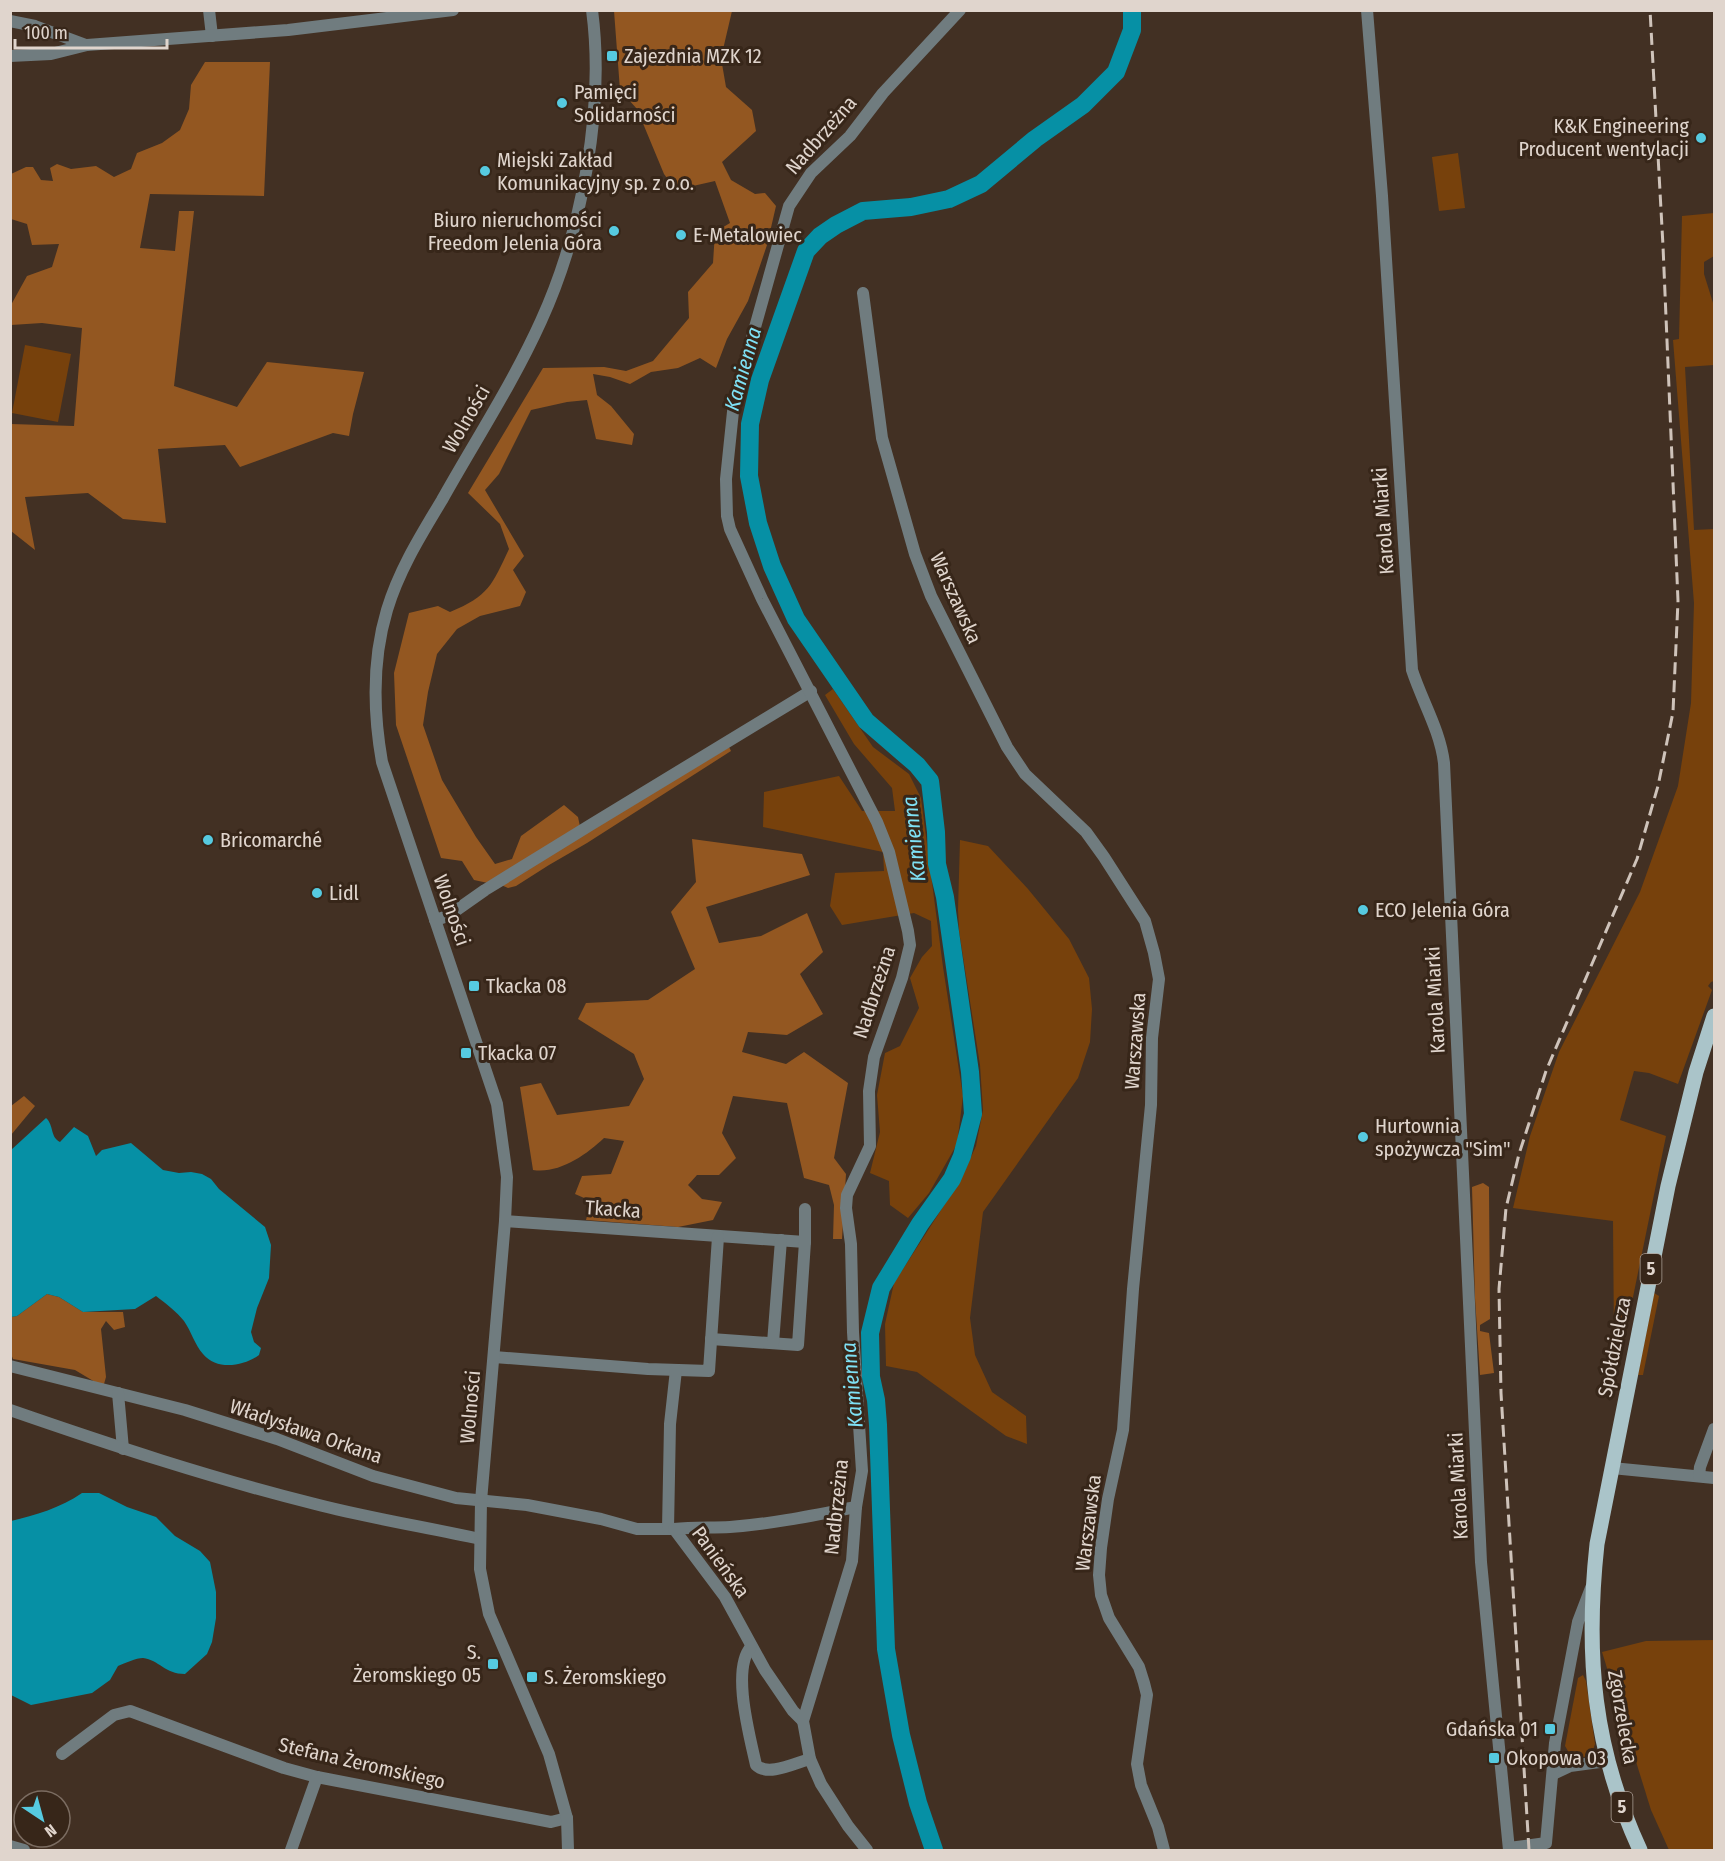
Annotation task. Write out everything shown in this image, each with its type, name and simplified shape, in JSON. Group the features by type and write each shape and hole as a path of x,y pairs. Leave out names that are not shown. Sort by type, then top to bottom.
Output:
{"main road":[{"name":"Spółdzielcza","path":"1593,1584 1597,1544 1668,1186 1696,1072 1714,1016"},
{"name":"Zgorzelecka","path":"1593,1584 1591,1648 1597,1707 1607,1761 1618,1798 1640,1851"}],"street":[{"path":"209,10 212,36"},
{"path":"10,56 51,54 87,45 288,30 453,10"},
{"name":"Wolności","path":"568,1851 567,1818 549,1754 489,1614 480,1569 481,1501 506,1221 507,1177 497,1104 382,762 376,729 375,678 387,610 401,573 513,376 536,330 573,237 594,114 596,80 592,10"},
{"name":"Nadbrzeżna","path":"867,1851 821,1784 810,1759 803,1721 852,1561 862,1460 854,1354 847,1195 870,1146 868,1091 874,1057 902,978 910,945 894,873 881,832 762,599 730,529 727,516 726,479 734,402 787,213 793,199 811,173 850,136 883,93 960,10"},
{"name":"Karola Miarki","path":"1367,10 1385,241 1412,670 1442,743 1444,763 1481,1562 1509,1849"},
{"path":"10,21 35,26 87,45"},
{"name":"Warszawska","path":"863,293 882,438 915,554 931,596 1006,747 1025,774 1086,832 1104,857 1141,914 1154,953 1159,979 1152,1038 1151,1105 1133,1289 1123,1430 1108,1499 1099,1575 1101,1595 1109,1618 1114,1630 1139,1667 1147,1695 1137,1764 1141,1785 1158,1827 1164,1851"},
{"path":"435,920 448,916 485,890 810,691"},
{"path":"711,1339 798,1345 805,1209"},
{"name":"Tkacka","path":"506,1221 805,1242"},
{"path":"494,1357 709,1371 718,1237"},
{"path":"773,1343 781,1240"},
{"name":"Władysława Orkana","path":"10,1366 185,1410 277,1439 373,1476 456,1498 481,1501"},
{"path":"675,1370 670,1424 671,1529 731,1527 856,1507"},
{"path":"118,1393 123,1449"},
{"path":"10,1410 214,1477 317,1504 480,1539"},
{"path":"1699,1476 1714,1429"},
{"path":"1612,1468 1714,1478"},
{"name":"Panieńska","path":"481,1501 527,1505 602,1519 636,1529 671,1529 725,1597 751,1647 793,1711 803,1721"},
{"path":"1509,1849 1547,1847 1555,1743 1576,1632 1582,1609 1593,1584"},
{"path":"751,1647 746,1652 741,1679 756,1765 760,1769 768,1769 810,1759"},
{"name":"Stefana Żeromskiego","path":"62,1754 114,1715 130,1711 284,1768 317,1777 551,1822 567,1818"},
{"path":"1553,1774 1570,1766 1607,1761"},
{"path":"291,1851 317,1777"},
{"path":"10,1846 24,1851"}],"shaded area":[{"path":"614,11 732,11 721,58 726,87 752,110 756,131 722,162 731,180 755,194 765,193 776,206 767,245 748,301 727,339 716,368 700,358 678,368 651,372 630,384 593,374 597,395 611,406 634,434 632,445 596,439 587,400 531,410 499,474 485,490 524,556 513,570 526,592 520,606 480,616 457,629 437,654 423,725 442,780 495,864 512,859 521,836 564,805 578,817 582,836 729,747 731,751 587,843 516,886 508,888 492,881 488,883 474,880 462,861 441,858 396,725 394,673 409,613 438,606 450,612 481,595 498,572 509,549 500,524 468,493 543,368 604,367 626,371 653,361 689,318 688,292 713,263 715,232 730,223 715,181 684,188 673,186 664,174 637,109 620,90"},
{"path":"205,62 270,62 264,196 150,194 140,248 175,251 179,211 194,211 174,386 237,407 267,362 364,372 349,436 333,433 240,467 225,445 158,449 166,523 123,519 88,493 25,497 35,550 11,531 11,424 74,426 82,328 42,323 11,325 11,305 27,276 52,267 59,244 32,245 27,224 11,219 11,174 26,167 33,167 41,180 53,181 50,168 57,164 71,169 96,166 114,177 131,169 137,153 162,143 180,130 189,109 191,85"},
{"path":"1458,153 1465,208 1439,211 1432,157"},
{"path":"1714,213 1714,256 1704,262 1704,274 1714,306 1714,365 1685,367 1694,530 1714,529 1714,981 1708,986 1712,990 1678,1084 1649,1073 1634,1071 1620,1120 1666,1136 1624,1341 1614,1340 1613,1221 1513,1208 1530,1136 1559,1052 1640,892 1678,786 1691,703 1694,603 1673,340 1679,339 1682,216"},
{"path":"25,345 71,354 58,422 12,413"},
{"path":"833,689 873,747 909,774 921,798 943,967 963,1096 957,1144 929,1193 908,1218 890,1205 889,1181 870,1173 880,1132 877,1095 885,1053 900,1046 919,1008 910,978 922,957 932,946 931,921 914,913 842,925 830,906 835,873 884,871 883,852 763,827 764,792 839,776 862,811 895,811 892,788 854,744 825,695"},
{"path":"692,839 802,854 810,875 706,907 719,943 761,936 807,913 823,952 800,974 823,1014 787,1035 748,1032 742,1052 786,1064 804,1052 848,1083 834,1158 846,1174 842,1239 833,1239 834,1205 829,1185 804,1178 787,1103 733,1096 722,1133 736,1158 719,1175 697,1175 688,1185 702,1199 722,1202 713,1220 678,1227 586,1220 591,1201 575,1194 582,1176 611,1174 624,1141 604,1138 572,1162 553,1169 533,1170 520,1087 541,1083 557,1115 629,1106 644,1079 634,1054 578,1019 586,1003 648,1000 695,969 671,912 696,882"},
{"path":"960,840 988,846 1028,889 1069,939 1089,978 1092,1009 1090,1042 1078,1078 983,1212 970,1318 975,1355 992,1392 1026,1416 1027,1444 1006,1436 917,1372 886,1366 885,1324 894,1283 961,1179 976,1146 983,1110 980,1065 959,931"},
{"path":"24,1096 35,1106 11,1135 11,1106"},
{"path":"1483,1183 1489,1187 1490,1319 1480,1325 1480,1331 1489,1333 1494,1373 1480,1375 1472,1187"},
{"path":"1654,1293 1659,1296 1643,1375 1638,1375"},
{"path":"47,1294 59,1297 83,1312 123,1312 125,1327 114,1330 106,1321 101,1329 106,1377 104,1384 100,1385 75,1370 13,1359 11,1317 17,1316"},
{"path":"1714,1640 1714,1850 1669,1850 1651,1810 1602,1652 1646,1641"},
{"path":"1583,1675 1586,1681 1595,1744 1592,1753 1580,1759 1571,1756 1565,1746 1578,1678"}],"water":[{"path":"46,1118 60,1142 74,1127 88,1136 96,1156 102,1150 131,1143 163,1170 202,1174 211,1179 219,1189 265,1227 271,1245 269,1278 257,1308 251,1332 254,1342 261,1348 259,1355 246,1362 231,1365 223,1365 209,1359 200,1350 184,1321 156,1296 135,1309 83,1312 59,1297 47,1294 17,1316 11,1317 11,1150"},
{"path":"82,1493 99,1493 127,1507 156,1517 175,1536 200,1551 210,1562 216,1592 216,1618 212,1642 207,1654 185,1674 172,1672 149,1659 137,1659 118,1666 110,1680 92,1693 31,1705 11,1695 11,1521 57,1507"}],"waterway":[{"name":"Kamienna","path":"934,1850 918,1803 901,1735 886,1649 878,1425 871,1377 870,1333 881,1288 920,1224 952,1179 962,1156 973,1114 970,1072 945,897 937,864 930,781 917,765 866,721 796,619 772,566 758,523 749,476 750,424 760,380 806,251 820,236 863,211 911,207 949,199 981,184 1035,139 1083,105 1116,72 1132,30 1132,10"}],"railway":[{"path":"1529,1850 1501,1393 1499,1289 1506,1208 1519,1154 1546,1071 1637,859 1658,786 1673,712 1678,601 1663,246 1650,10"}],"place":[{"name":"Zajezdnia MZK 12","path":"612,56"},
{"name":"Pamięci Solidarności","path":"562,103"},
{"name":"K&K Engineering Producent wentylacji","path":"1701,138"},
{"name":"Miejski Zakład Komunikacyjny sp. z o.o.","path":"485,171"},
{"name":"Biuro nieruchomości Freedom Jelenia Góra","path":"614,231"},
{"name":"E-Metalowiec","path":"681,235"},
{"name":"Bricomarché","path":"208,840"},
{"name":"Lidl","path":"317,893"},
{"name":"ECO Jelenia Góra","path":"1363,910"},
{"name":"Tkacka 08","path":"474,986"},
{"name":"Tkacka 07","path":"466,1053"},
{"name":"Hurtownia spożywcza \"Sim\"","path":"1363,1137"},
{"name":"S. Żeromskiego 05","path":"493,1664"},
{"name":"S. Żeromskiego","path":"532,1677"},
{"name":"Gdańska 01","path":"1550,1729"},
{"name":"Okopowa 03","path":"1494,1758"}]}
